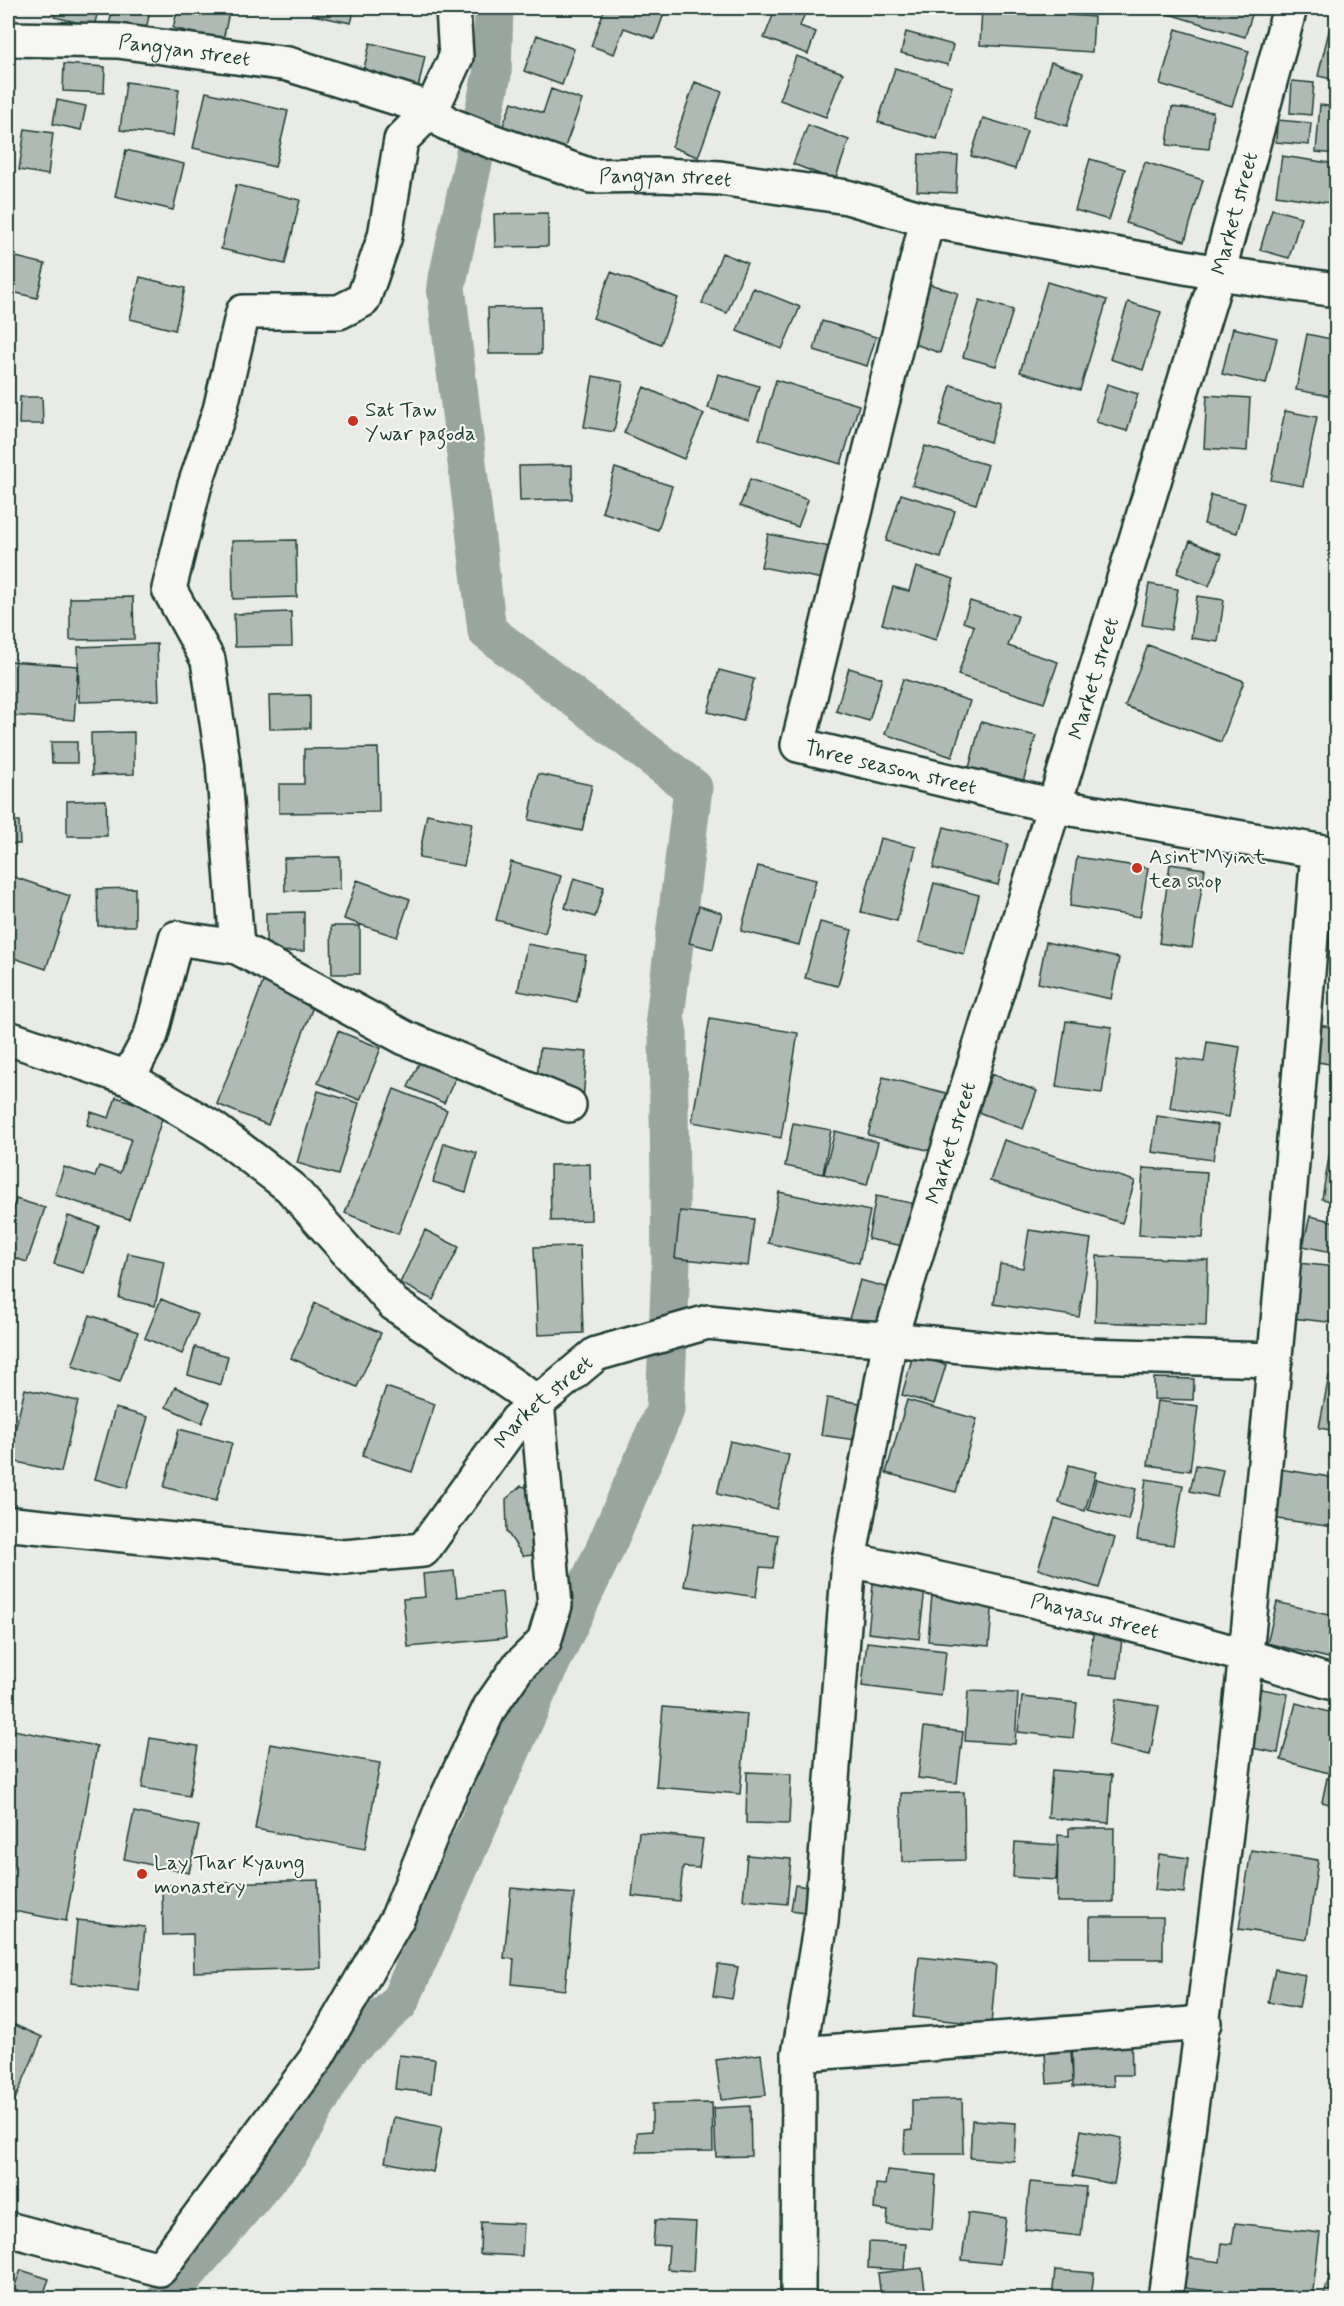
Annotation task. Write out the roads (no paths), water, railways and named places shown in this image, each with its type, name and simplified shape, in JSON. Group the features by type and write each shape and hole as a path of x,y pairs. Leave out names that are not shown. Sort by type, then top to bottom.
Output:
{"street":[{"path":"237,947 224,763 208,660 169,589 194,488 220,410 243,312 339,312 363,300 385,236 401,140 439,116 456,57 453,8"},
{"name":"Market street","path":"8,1525 344,1557 423,1550 517,1420 596,1354 708,1322 849,1337 890,1339 1218,273 1290,8"},
{"name":"Pangyan street","path":"8,39 118,41 288,64 439,116 489,140 591,176 660,175 720,178 847,196 927,220 1218,273 1336,290"},
{"name":"Three season street","path":"927,220 798,745 1054,806 1328,853"},
{"path":"1165,2298 1204,2023 1246,1655 1328,853"},
{"path":"129,1078 152,1035 176,938 237,947 405,1038 569,1105"},
{"path":"8,1038 129,1078 214,1129 290,1187 394,1304 537,1402 555,1605 544,1642 518,1667 490,1707 442,1808 398,1917 315,2060 160,2269 8,2229"},
{"path":"798,2298 799,2054 821,1922 849,1560 890,1339 1043,1354 1275,1360"},
{"name":"Phayasu street","path":"849,1560 986,1588 1246,1655 1336,1684"},
{"path":"799,2054 1204,2023"}],"waterway":[{"path":"166,2298 290,2152 347,2050 399,2003 537,1692 603,1553 665,1410 671,1262 668,1033 665,1017 693,788 487,631 446,287 492,75 494,8"}],"place":[{"name":"Sat Taw Ywar pagoda","path":"353,421"},
{"name":"Asint Myint tea shop","path":"1137,868"},
{"name":"Lay Thar Kyaung monastery","path":"142,1874"}]}
